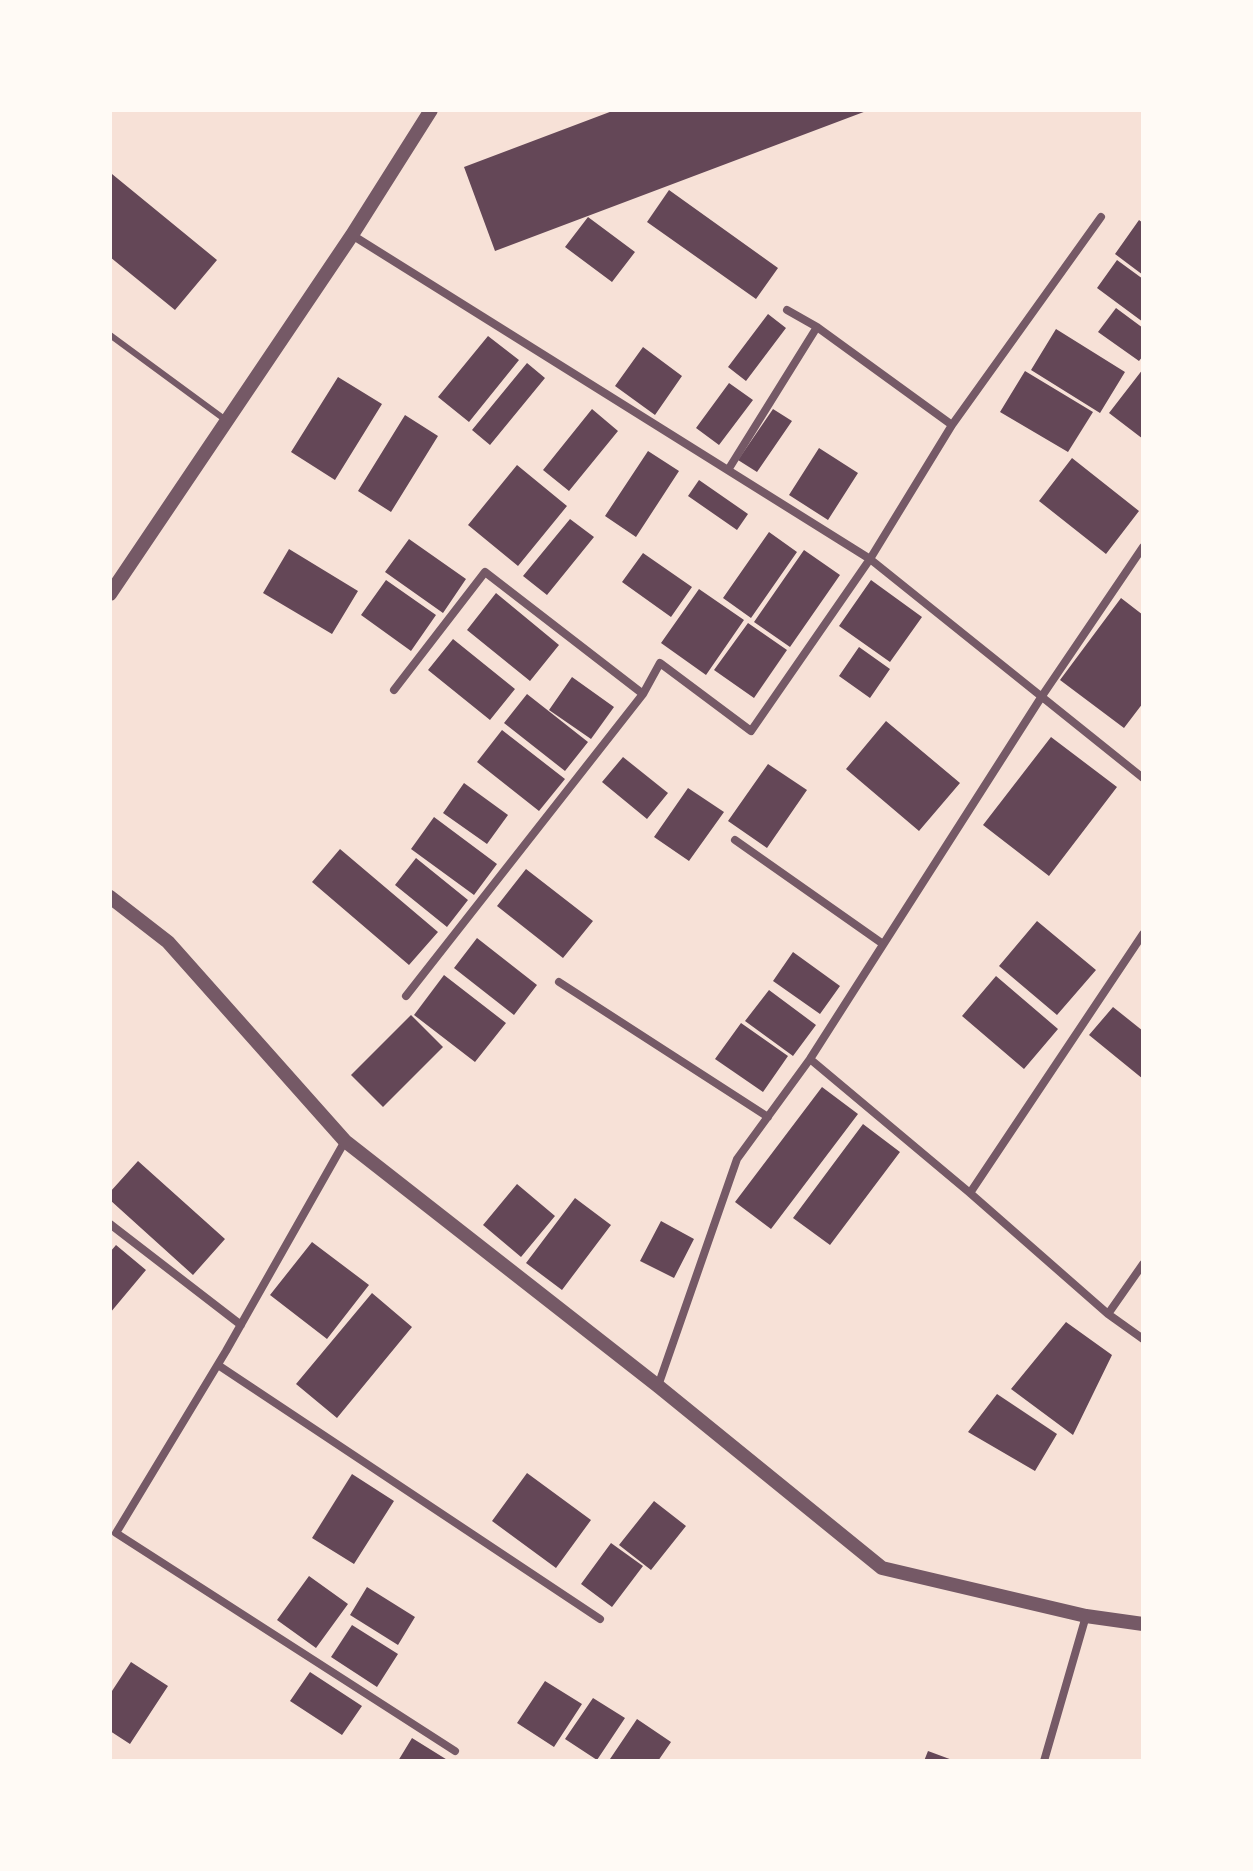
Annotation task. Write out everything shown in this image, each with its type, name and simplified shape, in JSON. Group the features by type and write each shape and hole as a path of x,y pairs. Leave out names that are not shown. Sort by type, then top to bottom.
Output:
{"street":[{"path":"110,594 352,235 431,110"},
{"path":"406,996 643,694 660,663 751,731 870,559 952,425 1101,217"},
{"path":"352,235 870,559 1143,778"},
{"path":"787,310 817,327 952,425"},
{"path":"728,470 817,327"},
{"path":"658,1386 737,1159 810,1059 1042,696 1143,547"},
{"path":"394,690 485,572 643,694"},
{"path":"735,840 883,944"},
{"path":"110,897 168,942 345,1141 658,1386 882,1568 1086,1616 1143,1624"},
{"path":"970,1193 1143,934"},
{"path":"559,982 768,1117"},
{"path":"810,1059 1108,1314 1143,1339"},
{"path":"345,1141 218,1365 116,1533 455,1751"},
{"path":"110,1224 241,1325"},
{"path":"1108,1314 1143,1264"},
{"path":"218,1365 600,1619"},
{"path":"1044,1761 1086,1616"}],"lane":[{"path":"110,335 227,421"}],"building":[{"path":"615,110 869,110 495,251 464,167"},
{"path":"112,174 217,260 175,310 110,257"},
{"path":"669,190 778,268 756,299 647,222"},
{"path":"588,217 635,252 612,282 565,247"},
{"path":"1139,220 1143,223 1143,275 1115,254"},
{"path":"1117,260 1143,279 1143,322 1097,288"},
{"path":"1116,308 1143,328 1143,356 1139,361 1098,332"},
{"path":"768,314 786,328 746,381 728,367"},
{"path":"1056,329 1125,372 1100,413 1031,370"},
{"path":"488,336 519,360 469,422 438,397"},
{"path":"643,347 682,376 655,415 615,386"},
{"path":"527,363 545,378 490,445 472,430"},
{"path":"1143,369 1143,439 1109,413"},
{"path":"1025,371 1093,412 1068,452 1000,412"},
{"path":"338,377 382,404 335,480 291,452"},
{"path":"729,383 753,400 719,445 696,428"},
{"path":"592,409 618,431 569,491 543,470"},
{"path":"773,409 792,421 757,472 738,460"},
{"path":"405,415 438,436 391,512 358,491"},
{"path":"819,448 858,473 828,520 789,495"},
{"path":"648,451 679,471 636,537 605,516"},
{"path":"1072,458 1139,511 1106,554 1039,501"},
{"path":"517,465 567,506 518,566 468,525"},
{"path":"699,480 748,514 737,530 688,496"},
{"path":"570,519 594,537 547,595 523,576"},
{"path":"769,532 797,552 751,618 723,598"},
{"path":"409,539 466,579 443,613 385,572"},
{"path":"289,549 358,591 332,634 263,593"},
{"path":"804,550 840,575 790,647 754,622"},
{"path":"643,553 692,587 671,617 622,582"},
{"path":"386,580 436,615 411,651 361,615"},
{"path":"871,580 922,617 890,662 839,626"},
{"path":"699,589 744,620 706,675 661,643"},
{"path":"496,593 559,645 530,681 467,630"},
{"path":"1121,598 1143,615 1143,703 1124,728 1060,680"},
{"path":"748,623 787,650 754,698 714,670"},
{"path":"453,639 515,689 490,720 428,670"},
{"path":"859,647 890,669 870,698 839,676"},
{"path":"572,677 614,707 591,739 549,710"},
{"path":"527,694 588,742 565,771 504,723"},
{"path":"886,721 960,783 919,831 846,769"},
{"path":"502,730 565,779 539,811 477,762"},
{"path":"1051,737 1117,787 1049,876 983,825"},
{"path":"623,757 668,793 647,819 602,782"},
{"path":"768,764 807,790 767,848 728,821"},
{"path":"464,783 508,815 487,844 443,813"},
{"path":"688,788 724,812 689,861 654,837"},
{"path":"434,817 497,864 474,895 411,849"},
{"path":"340,849 438,932 409,965 312,882"},
{"path":"416,858 468,900 447,927 395,885"},
{"path":"526,869 593,921 563,958 497,906"},
{"path":"1037,921 1096,970 1057,1015 999,966"},
{"path":"477,938 537,985 514,1015 454,968"},
{"path":"793,952 840,986 820,1014 773,981"},
{"path":"444,975 506,1023 475,1062 414,1015"},
{"path":"996,976 1058,1029 1024,1069 962,1016"},
{"path":"769,990 816,1025 793,1056 745,1021"},
{"path":"1113,1007 1143,1031 1143,1079 1089,1035"},
{"path":"411,1015 443,1047 383,1107 351,1075"},
{"path":"741,1023 788,1056 763,1092 715,1059"},
{"path":"822,1087 858,1114 771,1229 735,1202"},
{"path":"863,1124 900,1152 830,1245 793,1218"},
{"path":"138,1161 225,1239 193,1275 110,1200 110,1192"},
{"path":"517,1184 555,1216 521,1257 483,1225"},
{"path":"575,1198 611,1225 562,1290 526,1263"},
{"path":"661,1221 694,1239 674,1278 640,1261"},
{"path":"312,1242 369,1285 327,1339 270,1295"},
{"path":"116,1245 146,1270 110,1313 110,1252"},
{"path":"372,1293 412,1327 337,1418 296,1384"},
{"path":"1066,1322 1112,1355 1073,1435 1011,1389"},
{"path":"997,1394 1057,1434 1035,1471 968,1432"},
{"path":"527,1473 591,1520 556,1568 492,1521"},
{"path":"352,1474 394,1501 354,1564 312,1538"},
{"path":"654,1501 686,1526 651,1570 619,1545"},
{"path":"611,1543 643,1566 612,1607 581,1584"},
{"path":"309,1576 348,1604 316,1648 277,1620"},
{"path":"367,1587 415,1617 398,1645 350,1615"},
{"path":"352,1625 398,1654 377,1687 331,1657"},
{"path":"131,1662 168,1686 130,1744 110,1731 110,1694"},
{"path":"310,1672 362,1706 342,1735 290,1701"},
{"path":"545,1681 582,1704 554,1747 517,1723"},
{"path":"593,1698 625,1718 597,1760 565,1739"},
{"path":"637,1719 671,1742 658,1761 613,1761 610,1759"},
{"path":"412,1738 449,1761 398,1761"},
{"path":"928,1751 955,1761 924,1761"}]}
